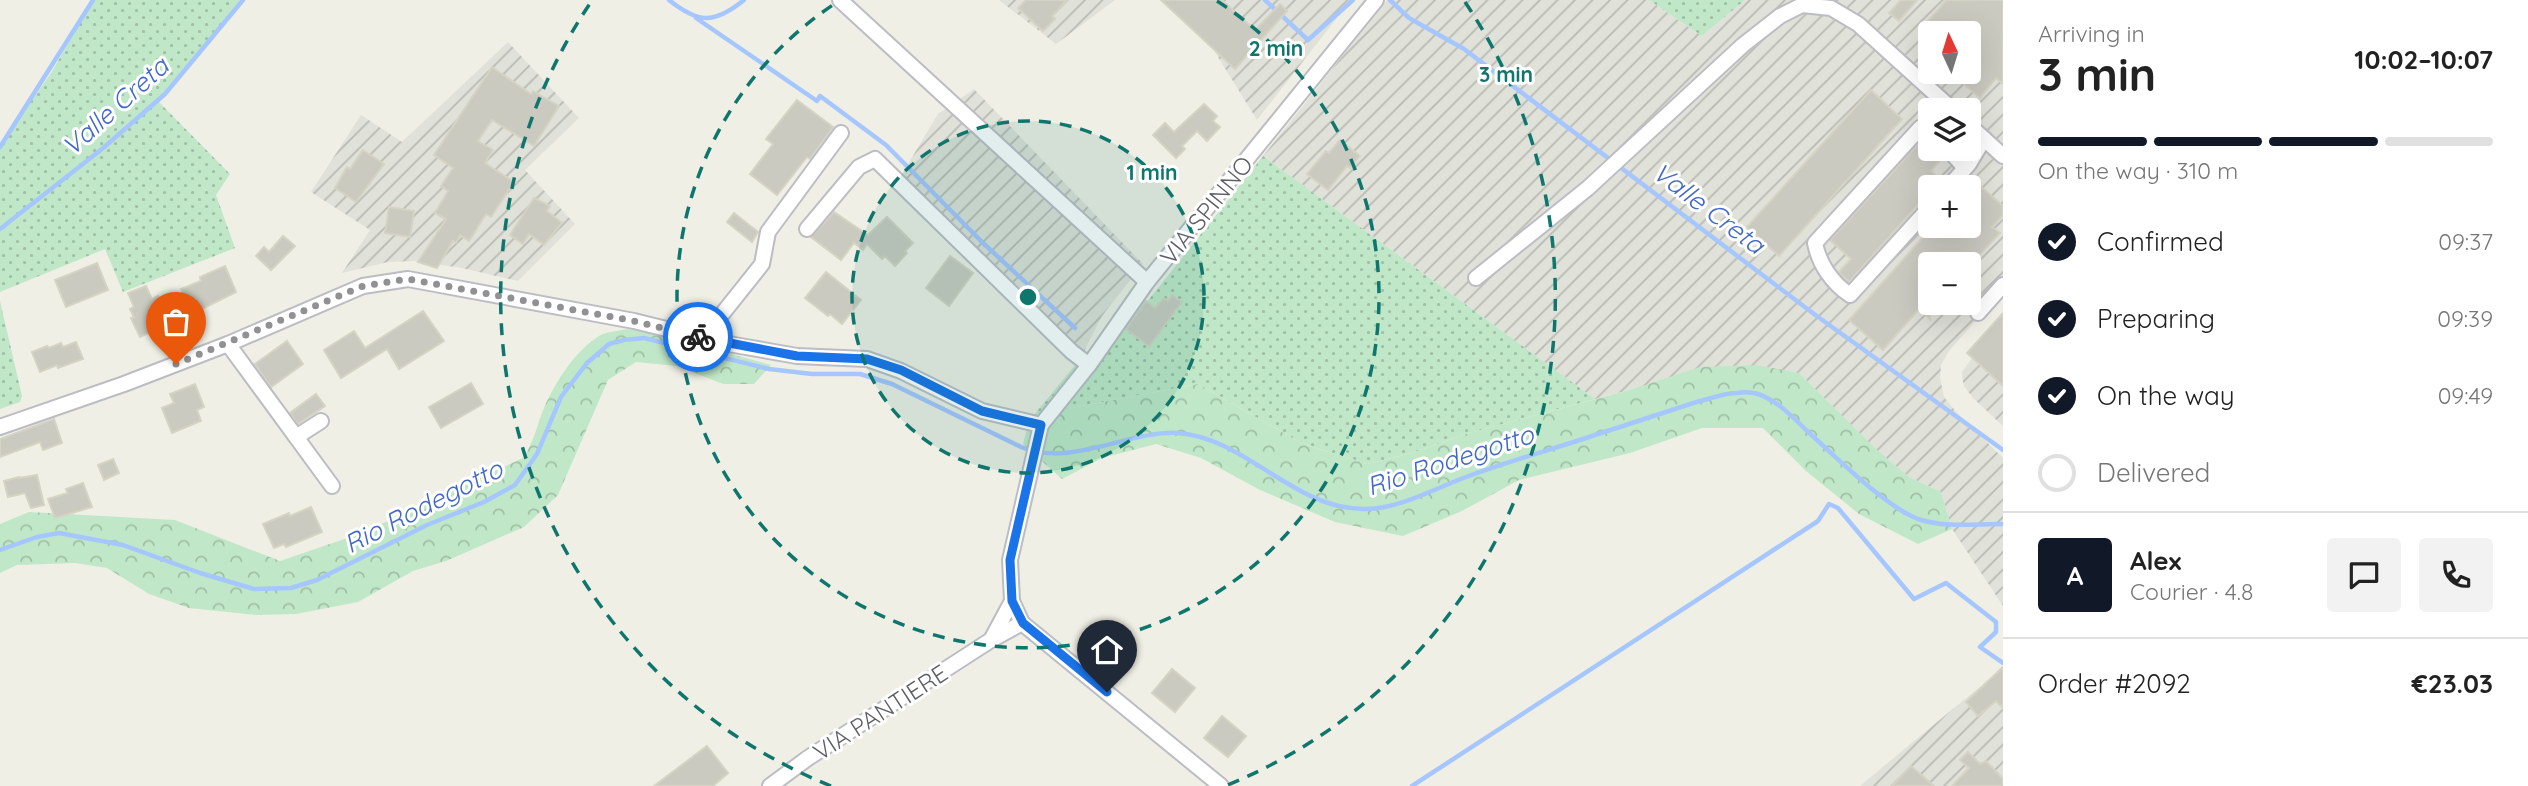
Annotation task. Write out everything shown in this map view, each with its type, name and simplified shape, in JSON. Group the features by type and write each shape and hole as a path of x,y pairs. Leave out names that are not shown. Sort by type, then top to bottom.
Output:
{"street":[{"path":"839,0 1147,282"},
{"name":"VIA SPINNO","path":"1041,425 1089,365 1147,282 1376,0"},
{"path":"1476,278 1603,175 1743,45 1799,2 1831,8 1858,24 1940,98"},
{"path":"1918,130 1815,243 1817,255 1836,286 1850,295 1918,220"},
{"path":"703,338 762,264 768,232 841,133"},
{"path":"1981,136 2003,156"},
{"path":"1959,175 1984,139"},
{"path":"807,229 859,167 875,159 1072,352 1089,365"},
{"path":"1959,161 1965,168"},
{"path":"0,427 228,344 363,286 408,279 634,321 703,338 797,356 867,359 901,370 982,411 1041,425 1010,560 1012,601 1023,623 1221,786"},
{"path":"1981,310 2003,285"},
{"path":"228,344 332,486"},
{"path":"296,437 321,421"},
{"name":"VIA PANTIERE","path":"991,640 1012,601"},
{"name":"VIA PANTIERE","path":"770,786 808,758 991,640 1023,623"}],"shaded area":[{"path":"999,0 1115,0 1056,44"},
{"path":"1161,0 1351,0 1257,120 1213,49"},
{"path":"1387,0 1649,0 1702,36 1745,0 2003,0 2003,290 1981,315 1981,252 1918,252 1918,315 1981,315 1949,351 1941,365 1940,378 1944,397 2003,458 2003,606 1952,529 1941,492 1909,477 1875,449 1799,373 1633,389 1595,399 1263,156"},
{"path":"508,42 579,118 525,170 575,224 518,281 462,268 414,261 388,262 342,273 370,230 311,192 361,115 402,142"},
{"path":"974,89 1143,264 1102,316 1080,359 984,276 896,184 938,114"},
{"path":"2003,313 2003,426 1973,398 1964,386 1962,372 1972,358 1967,353"},
{"path":"2003,668 2003,786 1860,786 1926,731"}],"green space":[{"path":"93,0 243,0 157,100 230,174 216,195 235,248 123,292 105,249 0,292 0,145 51,73"},
{"path":"1649,0 1745,0 1702,36"},
{"path":"1263,156 1595,399 1368,464 1303,444 1198,384 1034,415 1080,359 1123,332"},
{"path":"0,301 22,396 20,402 0,409"},
{"path":"627,329 655,333 771,365 754,384 723,384 677,366 636,362 608,380 558,495 524,527 446,561 413,571 358,602 296,614 256,615 189,608 149,594 107,568 75,563 17,565 0,573 0,524 29,512 175,520 280,561 362,533 523,458 533,440 548,398 572,361 599,336"},
{"path":"1757,365 1799,373 1876,449 1909,477 1941,492 1952,529 1918,544 1859,514 1806,471 1763,428 1702,428 1630,453 1519,480 1462,511 1403,536 1335,522 1260,490 1201,458 1156,444 1102,458 1062,479 1023,444 1034,415 1198,384 1303,444 1368,464 1415,452 1466,434 1633,389 1700,367"}],"building":[{"path":"1026,0 1067,0 1052,16 1055,19 1043,31 1018,8"},
{"path":"1161,0 1222,0 1255,30 1280,4 1287,11 1235,69"},
{"path":"1901,0 1917,0 1899,21 1889,13"},
{"path":"1946,0 2003,0 2003,84 1996,78 1980,98 1964,84 1981,84 1981,21 1928,21"},
{"path":"492,67 531,94 533,91 559,106 534,146 492,120 478,141 493,150 485,163 514,182 491,217 486,214 469,241 460,235 456,243 453,241 437,268 418,262 446,219 435,213 448,191 441,186 453,168 434,155"},
{"path":"1871,90 1902,119 1779,256 1747,227"},
{"path":"797,100 833,127 810,159 807,157 777,195 750,174 773,144 766,139"},
{"path":"1204,104 1217,116 1213,121 1220,127 1207,141 1197,131 1182,146 1185,149 1176,158 1153,135 1165,123 1174,132"},
{"path":"1340,140 1360,156 1350,168 1347,166 1328,190 1307,174 1326,151 1329,153"},
{"path":"1918,144 1918,161 1939,161 1931,171 1935,175 1918,175 1918,204 1849,282 1839,272 1851,259 1830,240"},
{"path":"363,150 384,164 356,202 335,188 347,167 350,169"},
{"path":"1981,187 2003,206 2003,215 1992,227 2000,233 1981,253 1918,252 1918,310 1883,350 1849,320 1922,238 1981,238"},
{"path":"534,198 550,206 547,211 562,223 544,245 529,234 523,244 510,235"},
{"path":"389,207 414,211 410,237 385,233"},
{"path":"834,212 868,235 887,217 913,243 895,266 885,256 882,259 867,244 863,250 854,243 841,260 811,237"},
{"path":"734,213 758,232 752,242 727,222"},
{"path":"283,236 295,246 271,270 256,256 264,247 269,252"},
{"path":"950,256 973,273 949,306 926,288"},
{"path":"97,263 108,290 66,307 55,280"},
{"path":"225,266 236,292 194,313 181,289 201,281 200,277"},
{"path":"826,272 861,300 842,324 805,298"},
{"path":"146,286 152,299 158,296 168,324 140,337 131,318 134,317 130,309 134,307 128,293"},
{"path":"1172,295 1182,302 1149,346 1126,329 1146,301 1155,308 1164,298 1168,301"},
{"path":"423,311 444,341 399,369 387,349 341,378 324,350 354,331 365,348"},
{"path":"2003,313 2003,386 1967,353"},
{"path":"287,341 303,364 271,387 255,364"},
{"path":"76,342 83,359 40,372 32,352 47,346 49,348 61,343 63,347"},
{"path":"471,383 483,404 441,428 429,407"},
{"path":"195,384 204,407 197,410 201,421 172,433 162,408 174,403 170,394"},
{"path":"316,394 325,406 298,424 290,413"},
{"path":"54,419 62,443 43,450 40,442 0,457 0,439"},
{"path":"113,459 119,473 104,480 98,465"},
{"path":"37,475 44,505 31,508 25,493 8,497 4,481"},
{"path":"83,483 92,507 55,518 48,499 68,493 66,489"},
{"path":"311,507 322,532 286,547 284,544 274,548 263,524"},
{"path":"2003,667 2003,708 1996,701 1978,716 1966,702"},
{"path":"1172,669 1195,688 1175,712 1152,693"},
{"path":"1222,716 1246,736 1228,757 1204,738"},
{"path":"707,746 728,773 713,786 654,786"},
{"path":"1968,752 1980,764 1986,761 2003,779 2003,786 1952,786 1969,768 1960,760"},
{"path":"1911,766 1934,786 1892,786"}],"waterway":[{"path":"0,147 93,0"},
{"name":"Valle Creta","path":"0,229 102,149 165,94 243,0"},
{"name":"Valle Creta","path":"669,0 697,17 706,18 723,14 744,0"},
{"name":"Valle Creta","path":"1265,0 1308,40 1353,0"},
{"name":"Valle Creta","path":"1390,0 1409,18 1464,49 1814,314 2003,450"},
{"path":"696,18 817,101 820,96 886,145 983,243 1075,328"},
{"name":"Rio Rodegotto","path":"0,550 37,537 59,533 123,545 254,589 291,588 317,580 515,485 537,454 561,397 587,363 609,344 644,338 769,369 812,374 860,374 892,384 1021,447 1040,452 1079,451 1159,434 1178,433 1203,438 1226,447 1316,498 1339,506 1365,509 1391,506 1483,471 1700,401 1728,394 1753,393 1771,400 1783,409 1859,478 1890,503 1918,519 1938,524 2003,524"},
{"path":"1412,786 1818,521 1829,504 1838,508 1914,599 1946,583 1996,622 1996,632 1980,647 2003,663"}],"way so far":[{"path":"176,364 363,286 408,279 634,321 698,337"}],"route":[{"path":"698,337 797,356 867,359 901,370 982,411 1041,425 1010,560 1012,601 1023,623 1107,692"}]}
